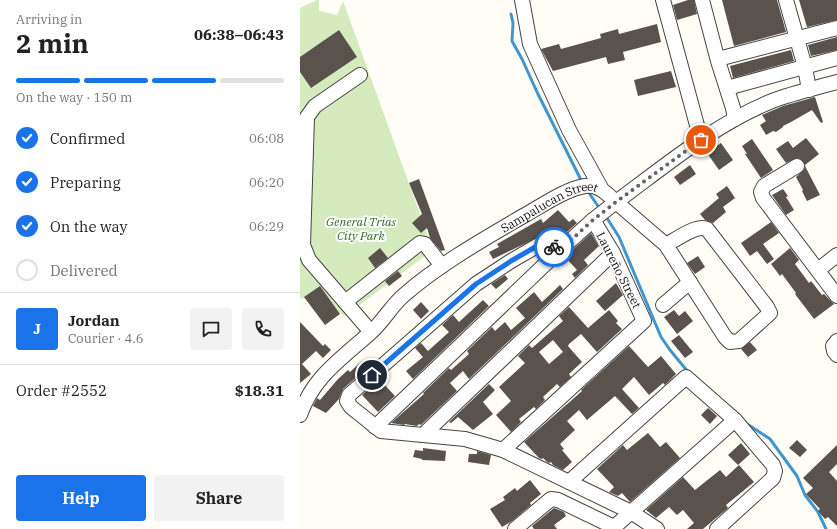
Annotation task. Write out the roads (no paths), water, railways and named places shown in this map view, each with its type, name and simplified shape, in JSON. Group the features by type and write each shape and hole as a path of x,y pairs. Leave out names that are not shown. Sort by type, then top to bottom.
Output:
{"street":[{"path":"522,0 530,44 569,130 601,188"},
{"path":"663,0 701,140"},
{"path":"702,0 733,108 734,119"},
{"path":"786,0 805,67 809,90"},
{"path":"718,59 837,28"},
{"path":"727,88 837,58"},
{"path":"360,75 315,106 307,117 303,245 309,260 370,330"},
{"name":"Sampalucan Street","path":"300,415 302,400 337,361 403,296 442,266 466,250 575,188 594,186 601,188 616,202 701,140 734,119 772,101 837,82"},
{"path":"798,166 764,186 761,192 766,204 837,296"},
{"path":"375,427 560,250 593,220 616,202 666,245 725,337 730,342 739,341 770,313 767,307 703,227 697,228 666,245"},
{"name":"Laureño Street","path":"503,450 644,322 613,253 593,220"},
{"path":"345,302 420,243 425,244 442,266"},
{"path":"560,250 550,244 537,246 476,284 349,395 347,401 351,407 375,427 385,432 465,439 503,450 631,512 657,529"},
{"path":"423,435 613,253"},
{"path":"818,270 837,255"},
{"path":"663,305 690,282"},
{"path":"837,341 833,346 837,355"},
{"path":"569,482 686,377 734,420 773,465 775,471 773,478 717,529"},
{"path":"515,529 552,498 613,528 734,420"}],"waterway":[{"path":"511,14 513,23 512,41 582,182"},
{"path":"587,190 600,209"},
{"path":"605,215 619,237 661,337 689,373"},
{"path":"744,422 770,439 797,476 805,495 818,512 826,529"}],"park label":[{"name":"General Trias City Park","path":"361,228"}]}
